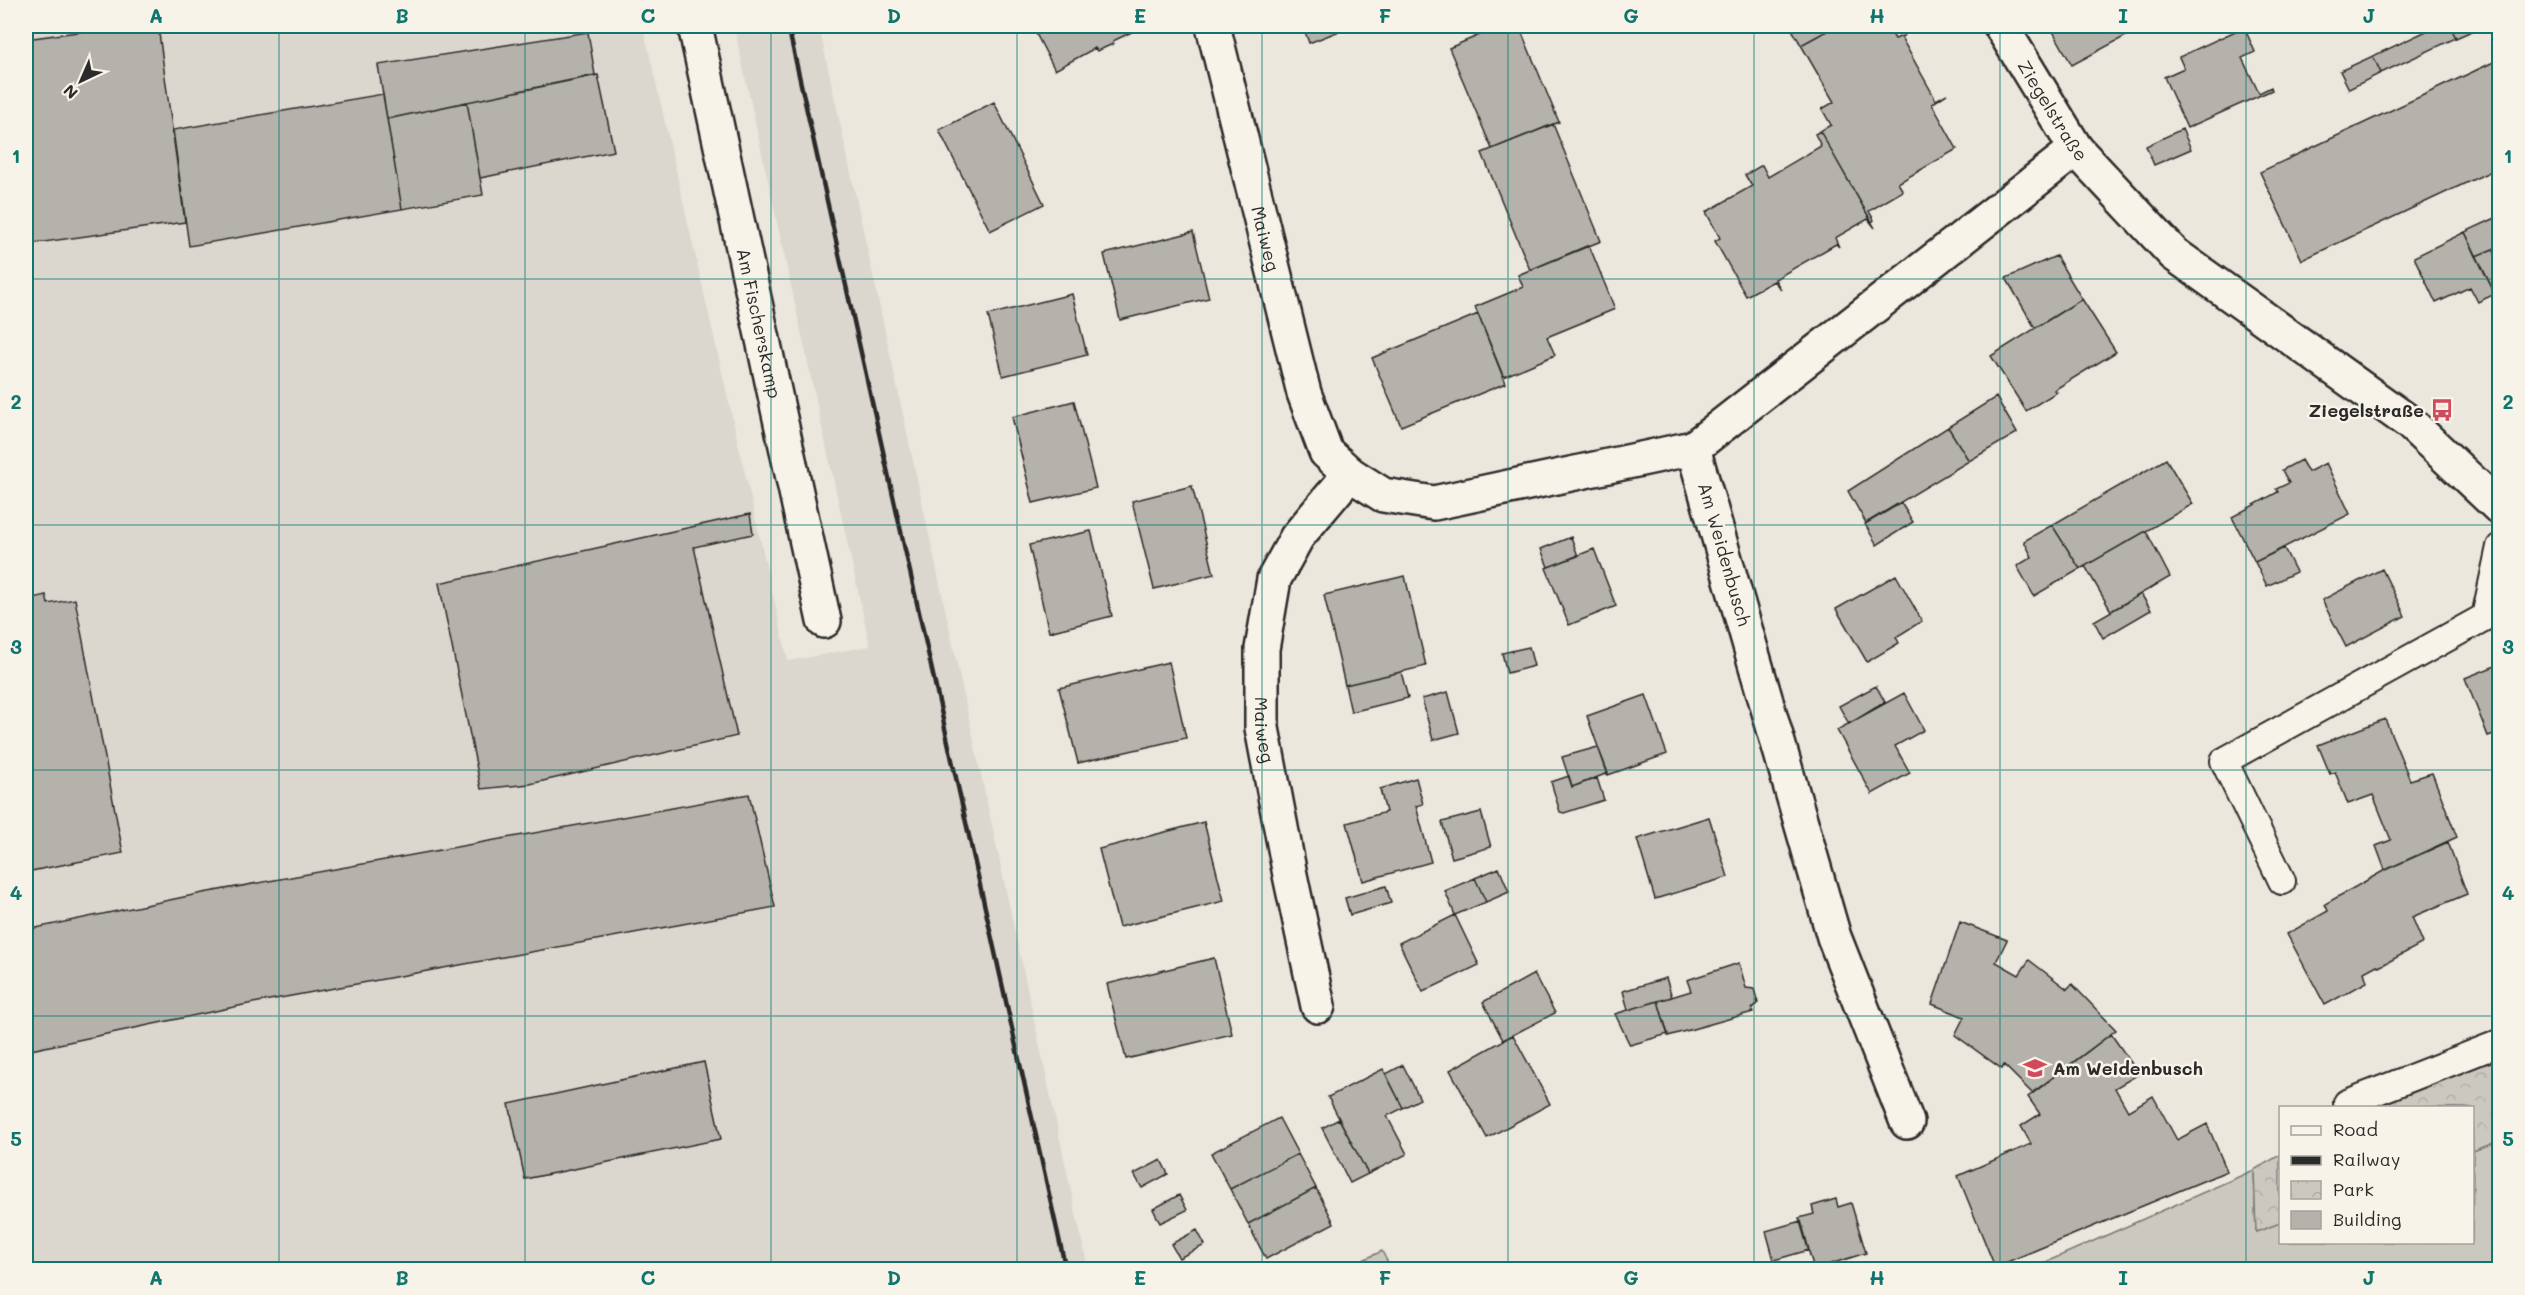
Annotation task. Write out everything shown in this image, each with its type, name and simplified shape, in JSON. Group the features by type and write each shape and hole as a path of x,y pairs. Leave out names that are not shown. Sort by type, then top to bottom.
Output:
{"street":[{"name":"Am Fischerskamp","path":"695,26 824,621"},
{"name":"Maiweg","path":"1213,26 1304,393 1326,452 1350,474 1383,495 1434,504 1693,448"},
{"name":"Ziegelstraße","path":"2001,26 2076,149 2174,254 2410,423 2499,508"},
{"path":"1693,448 2076,149"},
{"name":"Am Weidenbusch","path":"1693,448 1834,937 1907,1122"},
{"name":"Maiweg","path":"1318,1006 1262,728 1262,649 1274,579 1297,537 1350,474"}],"lane":[{"path":"2282,881 2224,761 2485,617 2499,548"},
{"path":"2347,1103 2499,1043"}],"shaded area":[{"path":"26,26 643,26 788,661 870,646 734,26 819,26 1088,1269 26,1269"}],"green space":[{"path":"2499,1057 2499,1141 2474,1151 2474,1106 2377,1106"},
{"path":"2499,1141 2499,1269 2028,1270 2254,1170 2256,1232 2279,1223 2279,1244 2474,1244 2474,1151"},
{"path":"2279,1156 2279,1223 2256,1232 2254,1170"},
{"path":"1382,1251 1391,1269 1344,1269"}],"building":[{"path":"122,26 158,26 185,222 30,244 26,212 26,39"},
{"path":"1032,26 1144,26 1113,41 1113,44 1097,51 1095,48 1055,70"},
{"path":"1303,26 1352,26 1309,43"},
{"path":"1501,26 1519,26 1559,122 1492,149 1449,48"},
{"path":"1790,26 1836,26 1801,45"},
{"path":"1836,26 1887,26 1895,39 1905,35 1901,37 1936,100 1947,94 1932,104 1957,149 1898,183 1903,191 1869,211 1874,220 1872,222 1820,131 1831,125 1822,109 1834,102 1801,45"},
{"path":"2050,26 2120,26 2126,36 2072,65"},
{"path":"2437,26 2450,26 2456,38 2381,73 2373,56"},
{"path":"2450,26 2483,26 2456,38"},
{"path":"2244,27 2255,52 2242,58 2259,93 2271,87 2272,90 2187,128 2164,77 2184,68 2179,57"},
{"path":"588,32 595,75 387,119 378,65"},
{"path":"2373,56 2381,73 2349,89 2340,71"},
{"path":"2500,59 2500,167 2302,260 2260,172"},
{"path":"598,75 614,151 480,178 467,102"},
{"path":"383,94 402,209 189,246 173,130"},
{"path":"467,102 483,195 402,209 387,119"},
{"path":"994,102 1044,204 990,231 939,130"},
{"path":"1553,124 1601,241 1530,270 1482,153"},
{"path":"2182,129 2191,149 2154,165 2146,146"},
{"path":"1820,131 1875,228 1868,219 1835,238 1839,247 1836,244 1775,279 1781,290 1774,281 1746,296 1715,241 1720,238 1706,212 1752,186 1745,175 1762,165 1768,177 1821,146 1815,134"},
{"path":"2500,216 2500,246 2476,256 2465,232"},
{"path":"1193,232 1209,298 1120,320 1104,254"},
{"path":"2465,232 2495,294 2478,302 2470,287 2436,303 2414,257"},
{"path":"1589,245 1615,309 1547,337 1555,355 1503,377 1475,307 1523,287 1518,275"},
{"path":"2493,249 2500,263 2500,292 2495,294 2476,256"},
{"path":"2056,256 2082,299 2035,328 2006,278"},
{"path":"1072,294 1087,355 1003,376 988,315"},
{"path":"2082,299 2116,352 2054,390 2057,392 2026,411 1991,356"},
{"path":"1478,314 1506,383 1401,426 1372,358"},
{"path":"1996,397 2017,433 1969,461 1948,427"},
{"path":"1074,401 1096,488 1033,503 1012,417"},
{"path":"1948,427 1969,461 1866,523 1848,491"},
{"path":"2166,459 2193,504 2080,569 2052,525"},
{"path":"2301,460 2308,472 2326,463 2350,514 2255,562 2232,517 2278,492 2276,489 2289,483 2282,470"},
{"path":"1192,486 1214,574 1154,589 1132,501"},
{"path":"1901,503 1913,522 1877,545 1865,524"},
{"path":"750,514 753,534 694,547 737,736 530,784 481,789 439,583"},
{"path":"2052,525 2080,569 2034,596 2017,566 2032,557 2024,541"},
{"path":"1091,531 1112,616 1049,632 1029,545"},
{"path":"2146,531 2170,577 2111,611 2085,566"},
{"path":"1571,537 1578,556 1548,567 1541,549"},
{"path":"2284,548 2296,572 2267,586 2255,562"},
{"path":"1594,549 1616,606 1569,625 1546,568"},
{"path":"2382,569 2405,616 2346,647 2322,600"},
{"path":"1896,575 1922,621 1896,637 1899,643 1867,662 1836,609"},
{"path":"1405,576 1426,666 1345,685 1324,595"},
{"path":"2141,594 2151,610 2103,638 2094,621"},
{"path":"46,595 48,604 75,599 123,853 26,872 26,606 30,605 29,599"},
{"path":"1529,647 1534,666 1507,673 1502,653"},
{"path":"1169,662 1186,738 1078,763 1059,688"},
{"path":"2500,664 2500,732 2488,736 2465,678"},
{"path":"1401,672 1408,698 1351,712 1345,685"},
{"path":"1876,686 1885,702 1849,724 1839,706"},
{"path":"1448,692 1459,733 1433,740 1422,699"},
{"path":"1904,693 1924,730 1895,746 1910,773 1872,794 1837,730"},
{"path":"1646,695 1667,754 1608,775 1587,716"},
{"path":"2385,719 2410,780 2432,773 2457,837 2385,870 2376,846 2391,840 2373,795 2348,804 2335,772 2330,774 2318,745"},
{"path":"1598,747 1608,773 1572,787 1562,757"},
{"path":"1569,776 1572,787 1597,778 1604,800 1564,813 1560,812 1551,782"},
{"path":"1416,778 1423,804 1416,806 1431,862 1363,881 1347,823 1386,812 1380,789"},
{"path":"749,794 775,907 253,1003 26,1051 26,930 203,893"},
{"path":"1481,812 1491,847 1452,858 1442,822"},
{"path":"1709,817 1728,877 1655,899 1637,839"},
{"path":"1204,822 1224,901 1119,927 1099,849"},
{"path":"2448,842 2467,894 2412,917 2423,943 2379,967 2377,965 2364,972 2367,982 2325,1005 2287,934 2328,911 2325,904 2385,870"},
{"path":"1499,868 1509,892 1486,902 1475,878"},
{"path":"1475,878 1486,902 1455,915 1445,891"},
{"path":"1386,886 1391,903 1350,915 1345,898"},
{"path":"1455,915 1479,965 1423,992 1399,943"},
{"path":"1960,922 2007,940 1996,962 2019,975 2029,960 2067,989 2072,984 2116,1030 2032,1093 2004,1065 2002,1069 1955,1035 1964,1017 1932,1004"},
{"path":"1214,958 1232,1034 1126,1059 1107,984"},
{"path":"1739,963 1746,988 1754,989 1758,1003 1752,1009 1753,1012 1668,1036 1658,1001 1691,991 1687,980"},
{"path":"1534,974 1555,1013 1503,1040 1483,1002"},
{"path":"1666,978 1672,997 1628,1010 1623,991"},
{"path":"1658,1001 1668,1034 1630,1045 1615,1014"},
{"path":"2111,1034 2139,1074 2115,1088 2128,1111 2153,1096 2177,1140 2207,1124 2227,1171 1995,1267 1958,1176 2031,1144 2021,1126 2040,1114 2028,1097"},
{"path":"1513,1035 1550,1104 1487,1138 1450,1070"},
{"path":"704,1062 721,1139 525,1179 509,1104"},
{"path":"1403,1065 1420,1099 1403,1108 1386,1074"},
{"path":"1383,1069 1403,1108 1387,1116 1407,1154 1368,1174 1328,1097"},
{"path":"1279,1118 1298,1154 1230,1189 1211,1153"},
{"path":"1339,1119 1368,1174 1350,1183 1322,1128"},
{"path":"1298,1154 1316,1188 1248,1224 1230,1189"},
{"path":"1161,1160 1168,1174 1142,1188 1134,1174"},
{"path":"1316,1188 1334,1223 1266,1259 1248,1224"},
{"path":"1179,1195 1187,1210 1160,1223 1153,1209"},
{"path":"1836,1199 1838,1207 1851,1203 1866,1253 1814,1269 1799,1218 1814,1214 1812,1206"},
{"path":"1801,1221 1809,1250 1774,1260 1766,1231"},
{"path":"1197,1230 1205,1245 1179,1258 1171,1244"}],"railway":[{"path":"788,26 1066,1270"}],"place":[{"name":"Ziegelstraße","path":"2442,410"},
{"name":"Am Weidenbusch","path":"2035,1068"}]}
